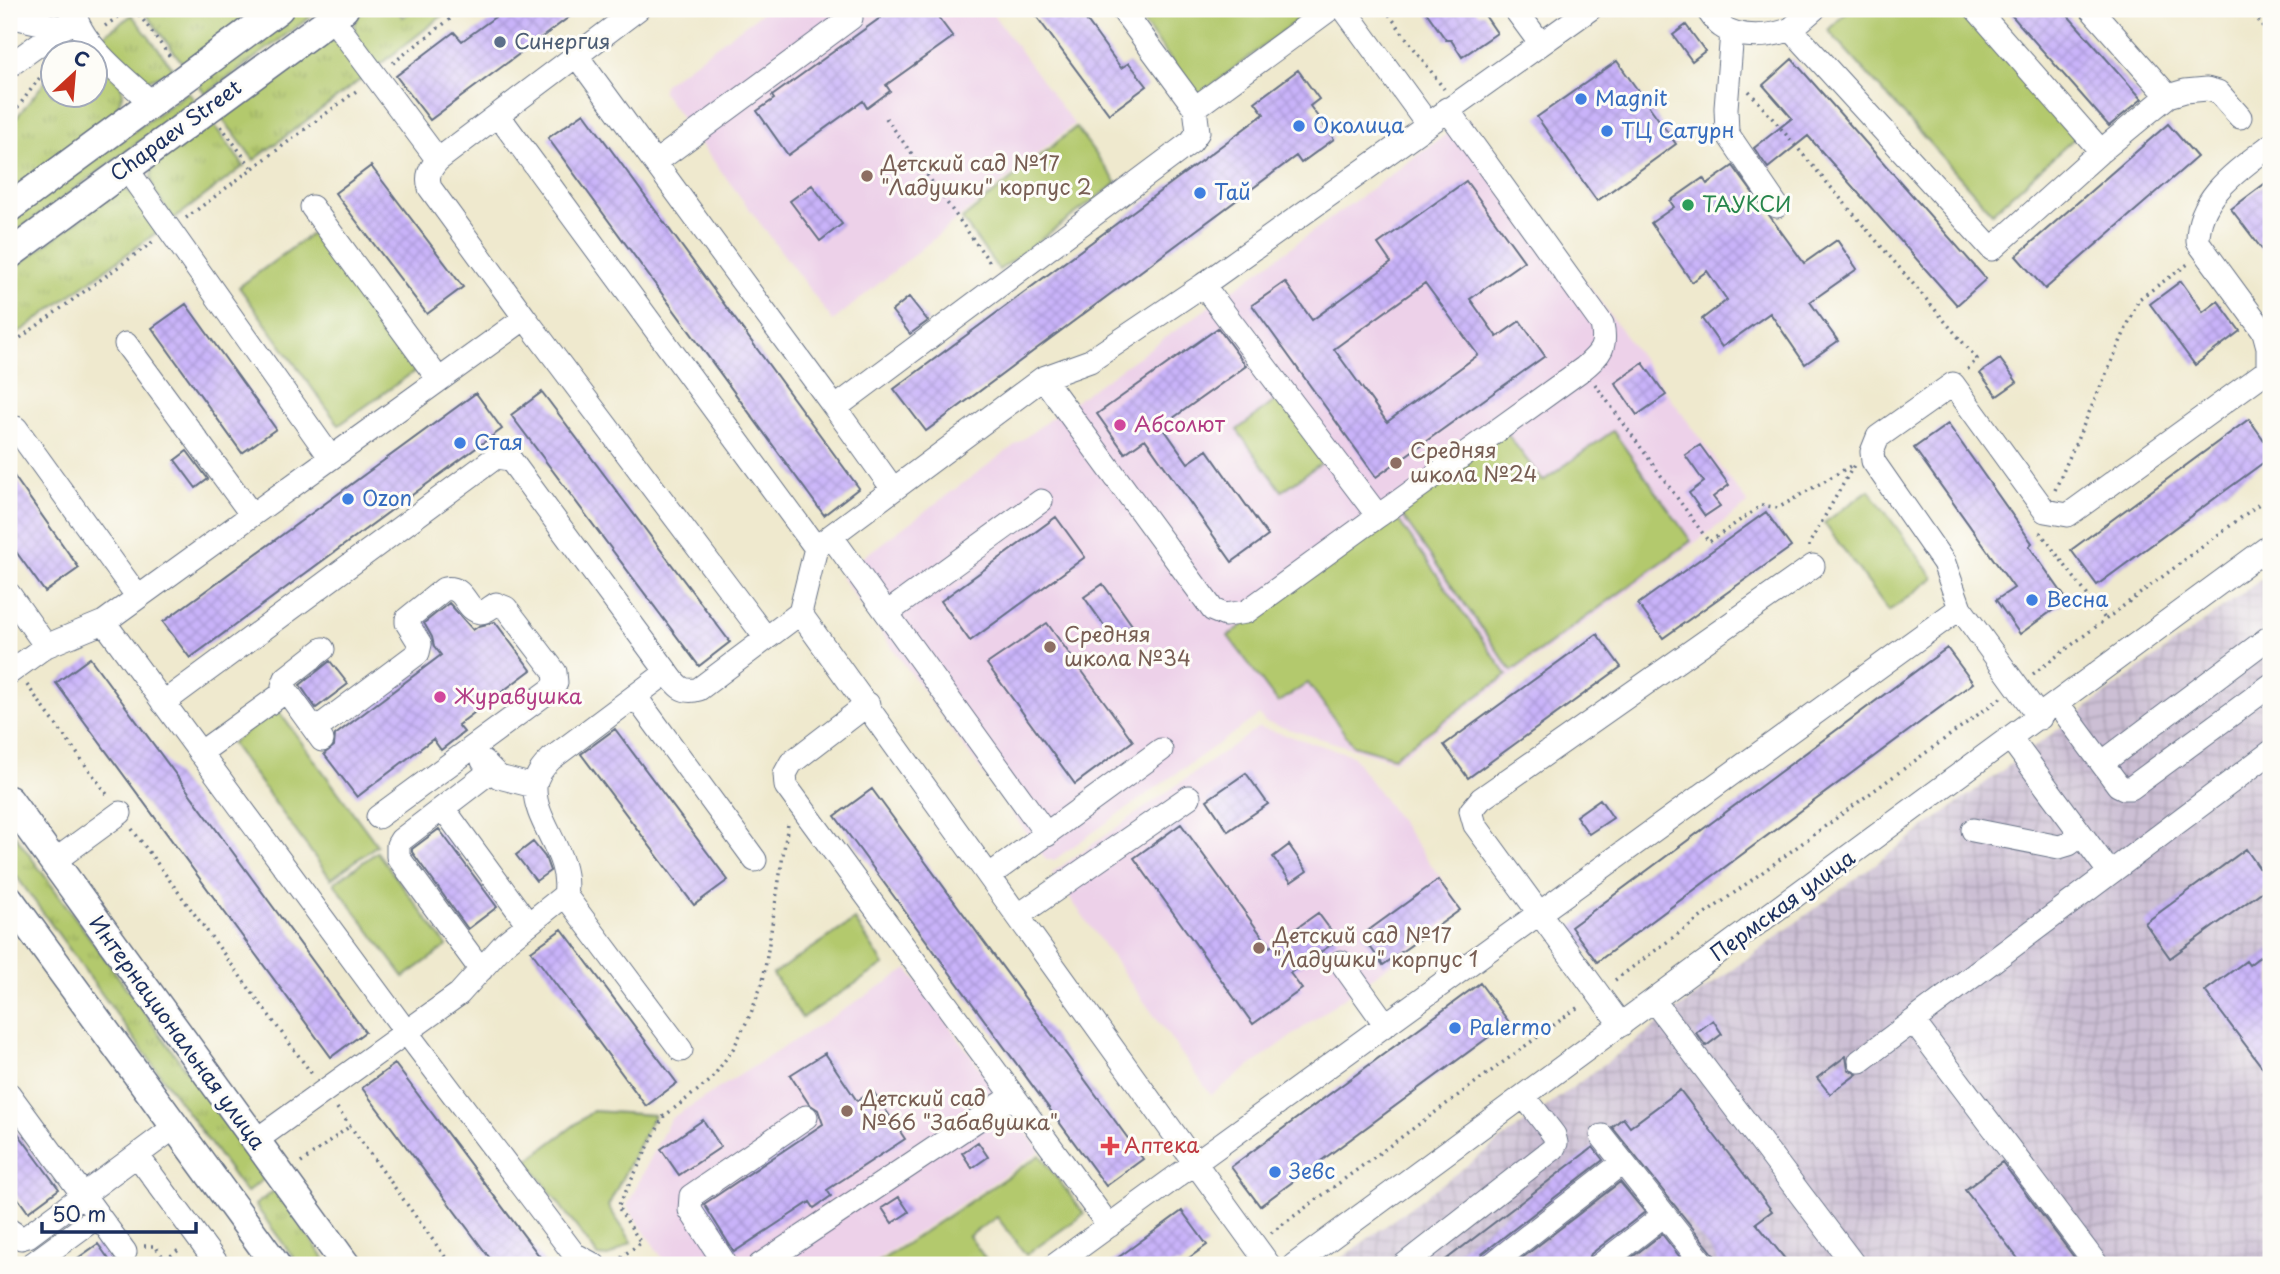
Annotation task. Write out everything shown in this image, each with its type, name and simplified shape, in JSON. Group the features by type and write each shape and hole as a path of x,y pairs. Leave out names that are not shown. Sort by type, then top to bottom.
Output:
{"main road":[{"name":"Chapaev Street","path":"9,208 279,9"},
{"name":"Chapaev Street","path":"9,256 338,13"},
{"name":"Интернациональная улица","path":"9,800 346,1265"},
{"path":"9,899 276,1265"}],"street":[{"path":"638,9 438,160 427,180 430,188 526,318 766,638"},
{"path":"835,408 1191,142 1198,132 1195,108 1122,9"},
{"path":"1195,108 1330,9"},
{"path":"1343,9 1427,123"},
{"path":"1515,9 1540,43"},
{"path":"163,703 496,457 510,459 679,688 689,692 699,689 800,613 824,542 893,489 1043,379 1090,361 1203,285 1590,9"},
{"path":"1707,9 1720,26 1732,32 1765,36 1791,30 1814,9"},
{"path":"1976,9 2101,151"},
{"path":"2091,9 2168,96"},
{"path":"338,13 375,77 438,160"},
{"path":"9,16 71,18 103,57 152,103"},
{"path":"9,66 71,18"},
{"path":"656,162 851,18"},
{"path":"1791,30 1992,250 2101,151 2168,96 2207,89 2218,92 2241,117"},
{"path":"1732,32 1726,108 1727,133 1777,206"},
{"path":"576,55 893,489"},
{"path":"1043,379 1213,610 1225,615 1246,612 1584,368 1598,355 1605,340 1602,324 1451,107"},
{"path":"498,115 824,542 887,613 1047,835"},
{"path":"2271,145 2227,180 2213,197 2198,230 2198,242 2264,332 2270,373 2068,515 2045,511 1953,384 1878,437 1872,452 1874,460 1944,563 1960,608 2017,687 2049,711 2102,763 2118,786 2136,786 2271,685"},
{"path":"126,168 331,458"},
{"path":"312,207 439,380"},
{"path":"1203,285 1378,516"},
{"path":"12,671 46,646 104,622 526,318"},
{"path":"126,344 252,515"},
{"path":"16,428 138,597"},
{"path":"887,613 1041,501"},
{"name":"Пермская улица","path":"1294,1265 2271,545"},
{"path":"1621,1025 1475,825 1471,811 1481,799 1814,566"},
{"path":"323,649 286,678 283,686 318,735 418,653 421,644 407,619 444,589 460,592 477,611 482,612 496,604 506,608 556,677 552,689 378,817"},
{"path":"9,594 46,646"},
{"path":"1055,1265 1960,608"},
{"path":"800,613 1269,1265"},
{"path":"104,622 407,1033 574,1254 594,1265"},
{"path":"2102,763 2271,636"},
{"path":"255,1141 460,994 505,943 565,895 565,869 537,801 534,786 540,770 667,672"},
{"path":"200,753 286,691"},
{"path":"635,696 755,860"},
{"path":"868,704 791,764 785,774 786,786 1109,1226"},
{"path":"2011,739 2110,873"},
{"path":"472,747 491,771 507,781 534,786"},
{"path":"990,875 1161,750"},
{"path":"1860,1060 2271,752"},
{"path":"481,970 398,858 397,853 401,840 491,771"},
{"path":"1019,915 1189,797"},
{"path":"443,808 528,924"},
{"path":"53,862 120,813"},
{"path":"1973,830 2059,847 2069,844 2081,835"},
{"path":"565,895 681,1049"},
{"path":"1341,962 1386,1025"},
{"path":"1654,1001 1854,1265"},
{"path":"1913,1021 2097,1265"},
{"path":"9,1094 125,1252"},
{"path":"760,1265 1013,1096"},
{"path":"1404,1265 1553,1149 1556,1143 1554,1135 1524,1096"},
{"path":"726,1265 690,1210 691,1196 806,1117"},
{"path":"9,1230 21,1238 28,1236 176,1126"},
{"path":"1602,1136 1703,1265"},
{"path":"137,1155 218,1265"},
{"path":"1491,1265 1623,1162"},
{"path":"1600,1265 1664,1215"},
{"path":"31,1265 98,1216"}],"path":[{"path":"9,346 170,230 464,9"},
{"path":"1385,9 1451,107"},
{"path":"2250,9 2271,37"},
{"path":"1729,67 1977,359 1953,384"},
{"path":"9,119 38,80"},
{"path":"886,118 1004,281"},
{"path":"2045,511 2139,299 2205,251"},
{"path":"1584,368 1709,542 1762,505 1778,508 1855,463 1809,544 1814,566"},
{"path":"1227,1265 2017,687 2271,495"},
{"path":"12,671 120,813 451,1265"},
{"path":"608,1265 641,1243 618,1207 663,1117 710,1081 733,1049 751,1013 763,981 792,794"},
{"path":"281,1177 350,1126"},
{"path":"165,1260 197,1237"}],"shaded area":[{"name":"Детский сад №17 \"Ладушки\" корпус 2","path":"767,9 989,9 1074,124 833,321 662,92 664,84"},
{"name":"Средняя школа №24","path":"1467,119 1748,504 1395,761 1265,722 1259,715 1054,860 1046,860 841,577 859,560 1065,408"},
{"path":"2271,572 2271,1265 1332,1265"},
{"name":"Детский сад №17 \"Ладушки\" корпус 1","path":"1259,727 1352,755 1464,910 1211,1095 1052,873"},
{"name":"Детский сад №66 \"Забавушка\"","path":"908,969 1040,1151 869,1265 667,1265 627,1206 670,1119"}],"green space":[{"path":"142,9 260,9 184,65"},
{"path":"300,9 321,9 206,94 198,84"},
{"path":"366,9 396,9 403,17 413,9 451,9 378,66 355,30 355,23"},
{"path":"1133,9 1312,9 1198,96"},
{"path":"1850,9 1967,9 2078,135 1992,213 1828,30"},
{"path":"132,15 175,71 148,80 116,56 108,47 108,38 100,38"},
{"path":"327,39 336,41 364,77 254,160 219,114"},
{"path":"108,72 120,83 123,93 115,113 9,192 9,127 38,91 38,108 108,108"},
{"path":"188,92 195,101 9,237 9,222"},
{"path":"211,121 244,166 174,219 153,186 151,172 154,164"},
{"path":"1076,127 1117,183 999,270 962,219"},
{"path":"126,190 133,194 160,230 9,340 9,272 118,191"},
{"path":"318,229 419,368 339,425 239,287"},
{"path":"1279,398 1325,460 1282,491 1237,430"},
{"path":"1505,431 1543,481 1613,431 1691,541 1512,671 1398,510"},
{"path":"1869,490 1934,578 1889,611 1824,523"},
{"path":"1394,514 1507,675 1394,757 1353,745 1308,683 1278,703 1228,636"},
{"path":"277,709 377,845 331,879 231,743"},
{"path":"9,827 265,1178 246,1193 9,866"},
{"path":"377,852 447,946 404,977 334,883"},
{"path":"855,920 884,965 802,1018 773,974"},
{"path":"593,1111 654,1115 608,1206 632,1242 608,1257 598,1256 527,1161"},
{"path":"1040,1155 1084,1214 1026,1255 997,1217 969,1236 990,1265 874,1265"},
{"path":"275,1190 329,1265 299,1265 255,1205"}],"building":[{"path":"506,9 580,9 430,120 396,76 454,32 462,41"},
{"path":"873,9 932,9 953,37 886,85 890,91 867,108 863,101 788,155 757,111 774,99 772,96 880,18"},
{"path":"1031,9 1078,9 1121,68 1129,63 1147,86 1109,114"},
{"path":"1424,9 1475,9 1478,14 1484,14 1497,33 1462,57"},
{"path":"2006,9 2062,9 2142,99 2109,126"},
{"path":"1686,25 1705,51 1692,61 1673,35"},
{"path":"1792,59 1986,279 1957,305 1808,136 1768,168 1754,148 1792,118 1763,85"},
{"name":"ТЦ Сатурн","path":"1617,61 1676,144 1597,201 1537,117"},
{"path":"1298,70 1319,99 1310,106 1334,139 1301,163 1296,156 926,431 894,389 1264,114 1255,102"},
{"path":"584,113 859,488 824,515 548,138"},
{"path":"2168,124 2197,157 2045,289 2016,256"},
{"path":"371,166 463,287 427,314 335,193"},
{"path":"1733,166 1804,263 1837,240 1857,269 1810,302 1838,341 1805,364 1770,313 1722,347 1702,319 1727,300 1707,271 1692,282 1651,223 1674,207 1670,201 1703,178 1707,184"},
{"path":"2271,179 2271,261 2231,209"},
{"path":"1466,181 1524,261 1470,299 1497,337 1520,321 1545,356 1376,477 1252,305 1285,282 1312,320 1391,263 1378,244","holes":["1425,283 1478,355 1387,422 1334,349"]},
{"path":"812,185 842,224 820,241 790,201"},
{"path":"2181,281 2203,312 2218,301 2240,331 2195,365 2150,304"},
{"path":"909,297 928,321 910,334 892,311"},
{"path":"186,304 276,429 242,453 152,328"},
{"path":"1218,328 1246,366 1162,426 1188,463 1207,450 1268,536 1232,562 1145,439 1125,453 1097,414"},
{"path":"2000,359 2017,382 1997,396 1980,373"},
{"path":"1643,363 1666,395 1637,415 1615,383"},
{"path":"542,392 730,642 699,666 511,415"},
{"path":"476,393 502,429 190,658 163,622"},
{"path":"2249,419 2271,450 2271,457 2097,585 2071,550"},
{"path":"1948,424 2032,543 2029,546 2067,600 2020,634 1996,600 2014,588 1914,448"},
{"path":"1700,445 1729,485 1713,497 1720,506 1705,516 1689,493 1704,482 1685,455"},
{"path":"187,451 208,479 196,488 175,460"},
{"path":"9,469 79,568 45,592 9,542"},
{"path":"1766,512 1791,547 1663,638 1638,604"},
{"path":"1056,517 1085,557 970,641 941,601"},
{"path":"1103,584 1132,625 1113,638 1084,597"},
{"name":"Журавушка","path":"449,603 473,630 495,622 531,670 458,725 464,732 441,750 433,739 357,797 324,754 334,746 335,735 441,655 424,623"},
{"path":"1047,623 1133,741 1075,784 987,664"},
{"path":"1597,634 1621,667 1468,778 1444,745"},
{"path":"1947,648 1973,683 1597,962 1571,927"},
{"path":"90,658 365,1032 331,1057 56,683"},
{"path":"330,661 348,684 316,708 300,685"},
{"path":"615,729 728,880 694,905 581,754"},
{"path":"1246,773 1268,804 1228,831 1207,800"},
{"path":"872,789 1143,1159 1106,1186 835,816"},
{"path":"1600,799 1613,818 1589,834 1576,816"},
{"path":"1181,824 1270,947 1318,913 1338,940 1290,973 1302,989 1253,1024 1134,858"},
{"path":"439,829 497,907 468,929 412,852 412,849"},
{"path":"533,842 545,857 550,871 536,881 516,855"},
{"path":"1289,845 1307,871 1291,882 1273,857"},
{"path":"2246,849 2271,885 2170,958 2145,923"},
{"path":"1438,880 1460,910 1383,965 1362,935"},
{"path":"562,929 677,1083 646,1106 531,951"},
{"path":"2271,948 2271,1079 2205,991 2246,961 2249,965"},
{"path":"1480,983 1509,1022 1260,1206 1231,1167"},
{"path":"1713,1020 1722,1034 1706,1046 1696,1033"},
{"path":"825,1053 857,1101 873,1091 905,1139 827,1190 831,1196 814,1208 810,1202 734,1252 704,1204 823,1124 818,1110 809,1104 790,1075"},
{"path":"1846,1056 1848,1069 1857,1074 1830,1094 1817,1078"},
{"path":"395,1064 546,1265 495,1265 362,1088"},
{"path":"1680,1090 1772,1211 1756,1223 1790,1265 1718,1265 1715,1256 1612,1127 1623,1118 1630,1127"},
{"path":"703,1120 721,1147 679,1175 661,1149"},
{"path":"9,1121 59,1189 28,1212 9,1186"},
{"path":"978,1142 988,1157 972,1168 962,1153"},
{"path":"1593,1147 1603,1160 1482,1254 1477,1265 1439,1265"},
{"path":"2002,1162 2080,1265 2023,1265 1965,1190"},
{"path":"1620,1182 1645,1212 1591,1254 1586,1265 1513,1265"},
{"path":"899,1197 909,1212 892,1223 882,1208"},
{"path":"1182,1211 1207,1245 1179,1265 1108,1265"},
{"path":"1662,1234 1686,1265 1622,1265"},
{"path":"98,1244 113,1265 68,1265"}],"place":[{"name":"Синергия","path":"500,42"},
{"name":"Magnit","path":"1581,99"},
{"name":"Околица","path":"1299,126"},
{"name":"ТЦ Сатурн","path":"1607,131"},
{"name":"Детский сад №17 \"Ладушки\" корпус 2","path":"867,176"},
{"name":"Тай","path":"1200,193"},
{"name":"ТАУКСИ","path":"1688,205"},
{"name":"Абсолют","path":"1120,425"},
{"name":"Стая","path":"460,443"},
{"name":"Средняя школа №24","path":"1396,463"},
{"name":"Ozon","path":"348,499"},
{"name":"Весна","path":"2032,600"},
{"name":"Средняя школа №34","path":"1050,647"},
{"name":"Журавушка","path":"440,697"},
{"name":"Детский сад №17 \"Ладушки\" корпус 1","path":"1259,948"},
{"name":"Palermo","path":"1455,1028"},
{"name":"Детский сад №66 \"Забавушка\"","path":"847,1111"},
{"name":"Аптека","path":"1110,1146"},
{"name":"Зевс","path":"1275,1172"}]}
